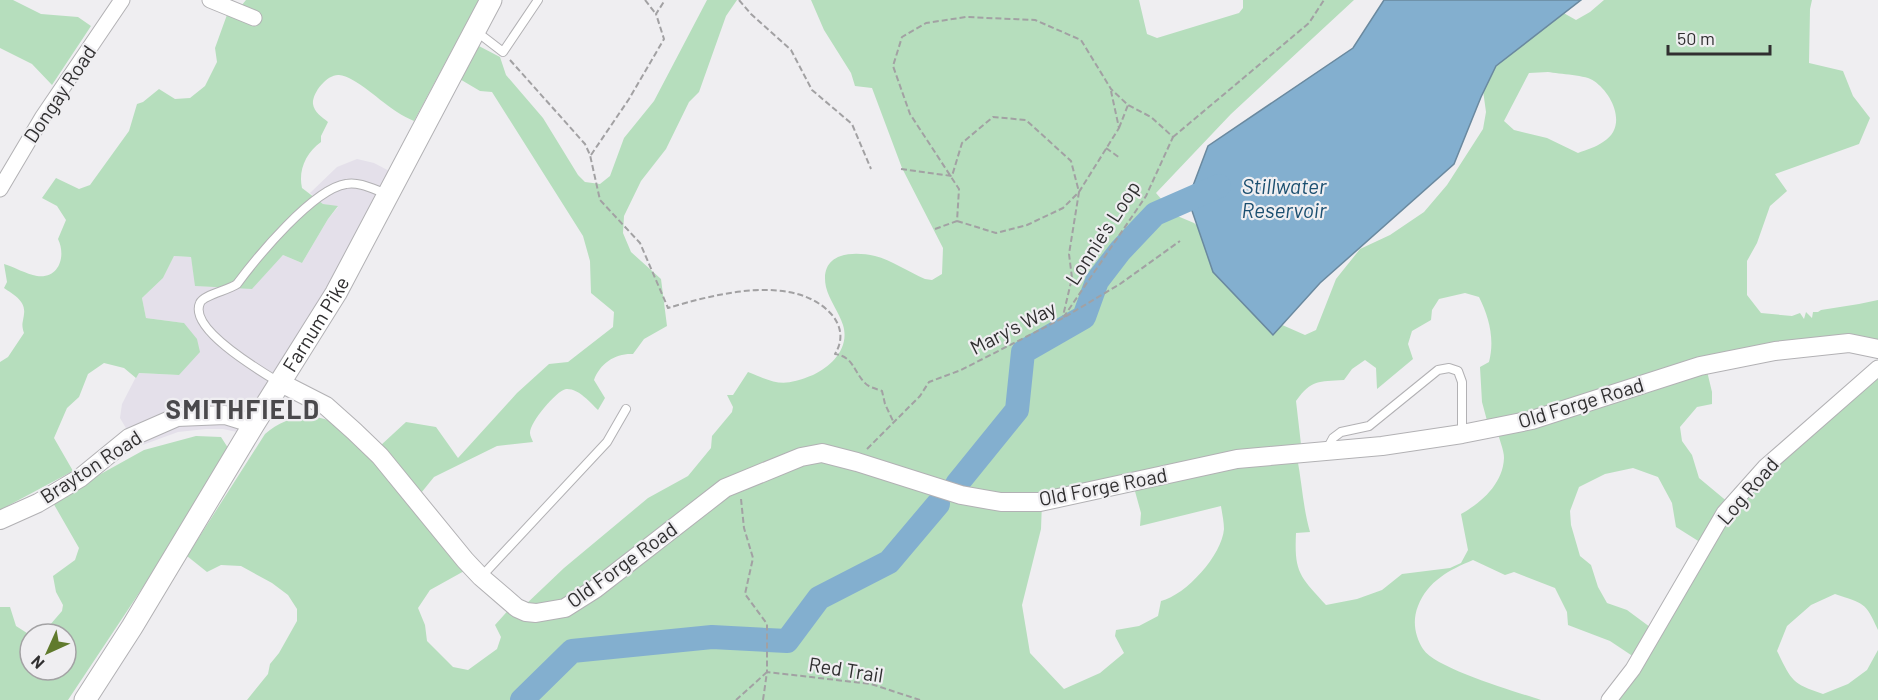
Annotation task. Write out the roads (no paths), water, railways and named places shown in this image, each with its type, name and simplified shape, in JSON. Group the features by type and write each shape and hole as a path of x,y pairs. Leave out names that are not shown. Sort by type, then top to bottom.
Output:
{"main road":[{"name":"Farnum Pike","path":"85,700 336,293 491,0"}],"street":[{"name":"Dongay Road","path":"0,189 42,118 122,0"},
{"path":"210,0 254,18"},
{"name":"Old Forge Road","path":"281,383 326,406 363,439 380,456 481,577 517,608 536,614 565,608 595,589 712,498 739,481 801,457 822,453 961,495 1001,502 1040,502 1237,459 1368,447 1461,434 1532,420 1700,366 1775,351 1849,343 1878,349"},
{"name":"Log Road","path":"1609,700 1633,669 1724,513 1765,467 1878,368"},
{"name":"Brayton Road","path":"0,520 38,503 80,478 129,438 177,417 225,415 254,424"}],"lane":[{"path":"475,31 503,52 538,0"},
{"path":"281,383 254,368 217,340 204,322 199,304 202,299 237,284 272,241 314,201 333,189 347,183 389,194"},
{"path":"1326,452 1333,438 1341,432 1366,426 1438,369 1449,368 1458,371 1462,382 1461,434"},
{"path":"481,577 607,442 626,409"},
{"path":"1366,426 1368,447"}],"water":[{"name":"Stillwater Reservoir","path":"1384,0 1581,0 1496,66 1454,164 1320,283 1273,335 1213,272 1188,199 1208,146 1353,48"}],"waterway":[{"path":"957,484 1017,410 1023,352 1084,317 1097,281 1120,251 1155,214 1219,186"},
{"path":"522,700 572,651 712,637 787,641 819,598 889,562 938,504"}],"district":[{"name":"SMITHFIELD","path":"243,410"}]}
